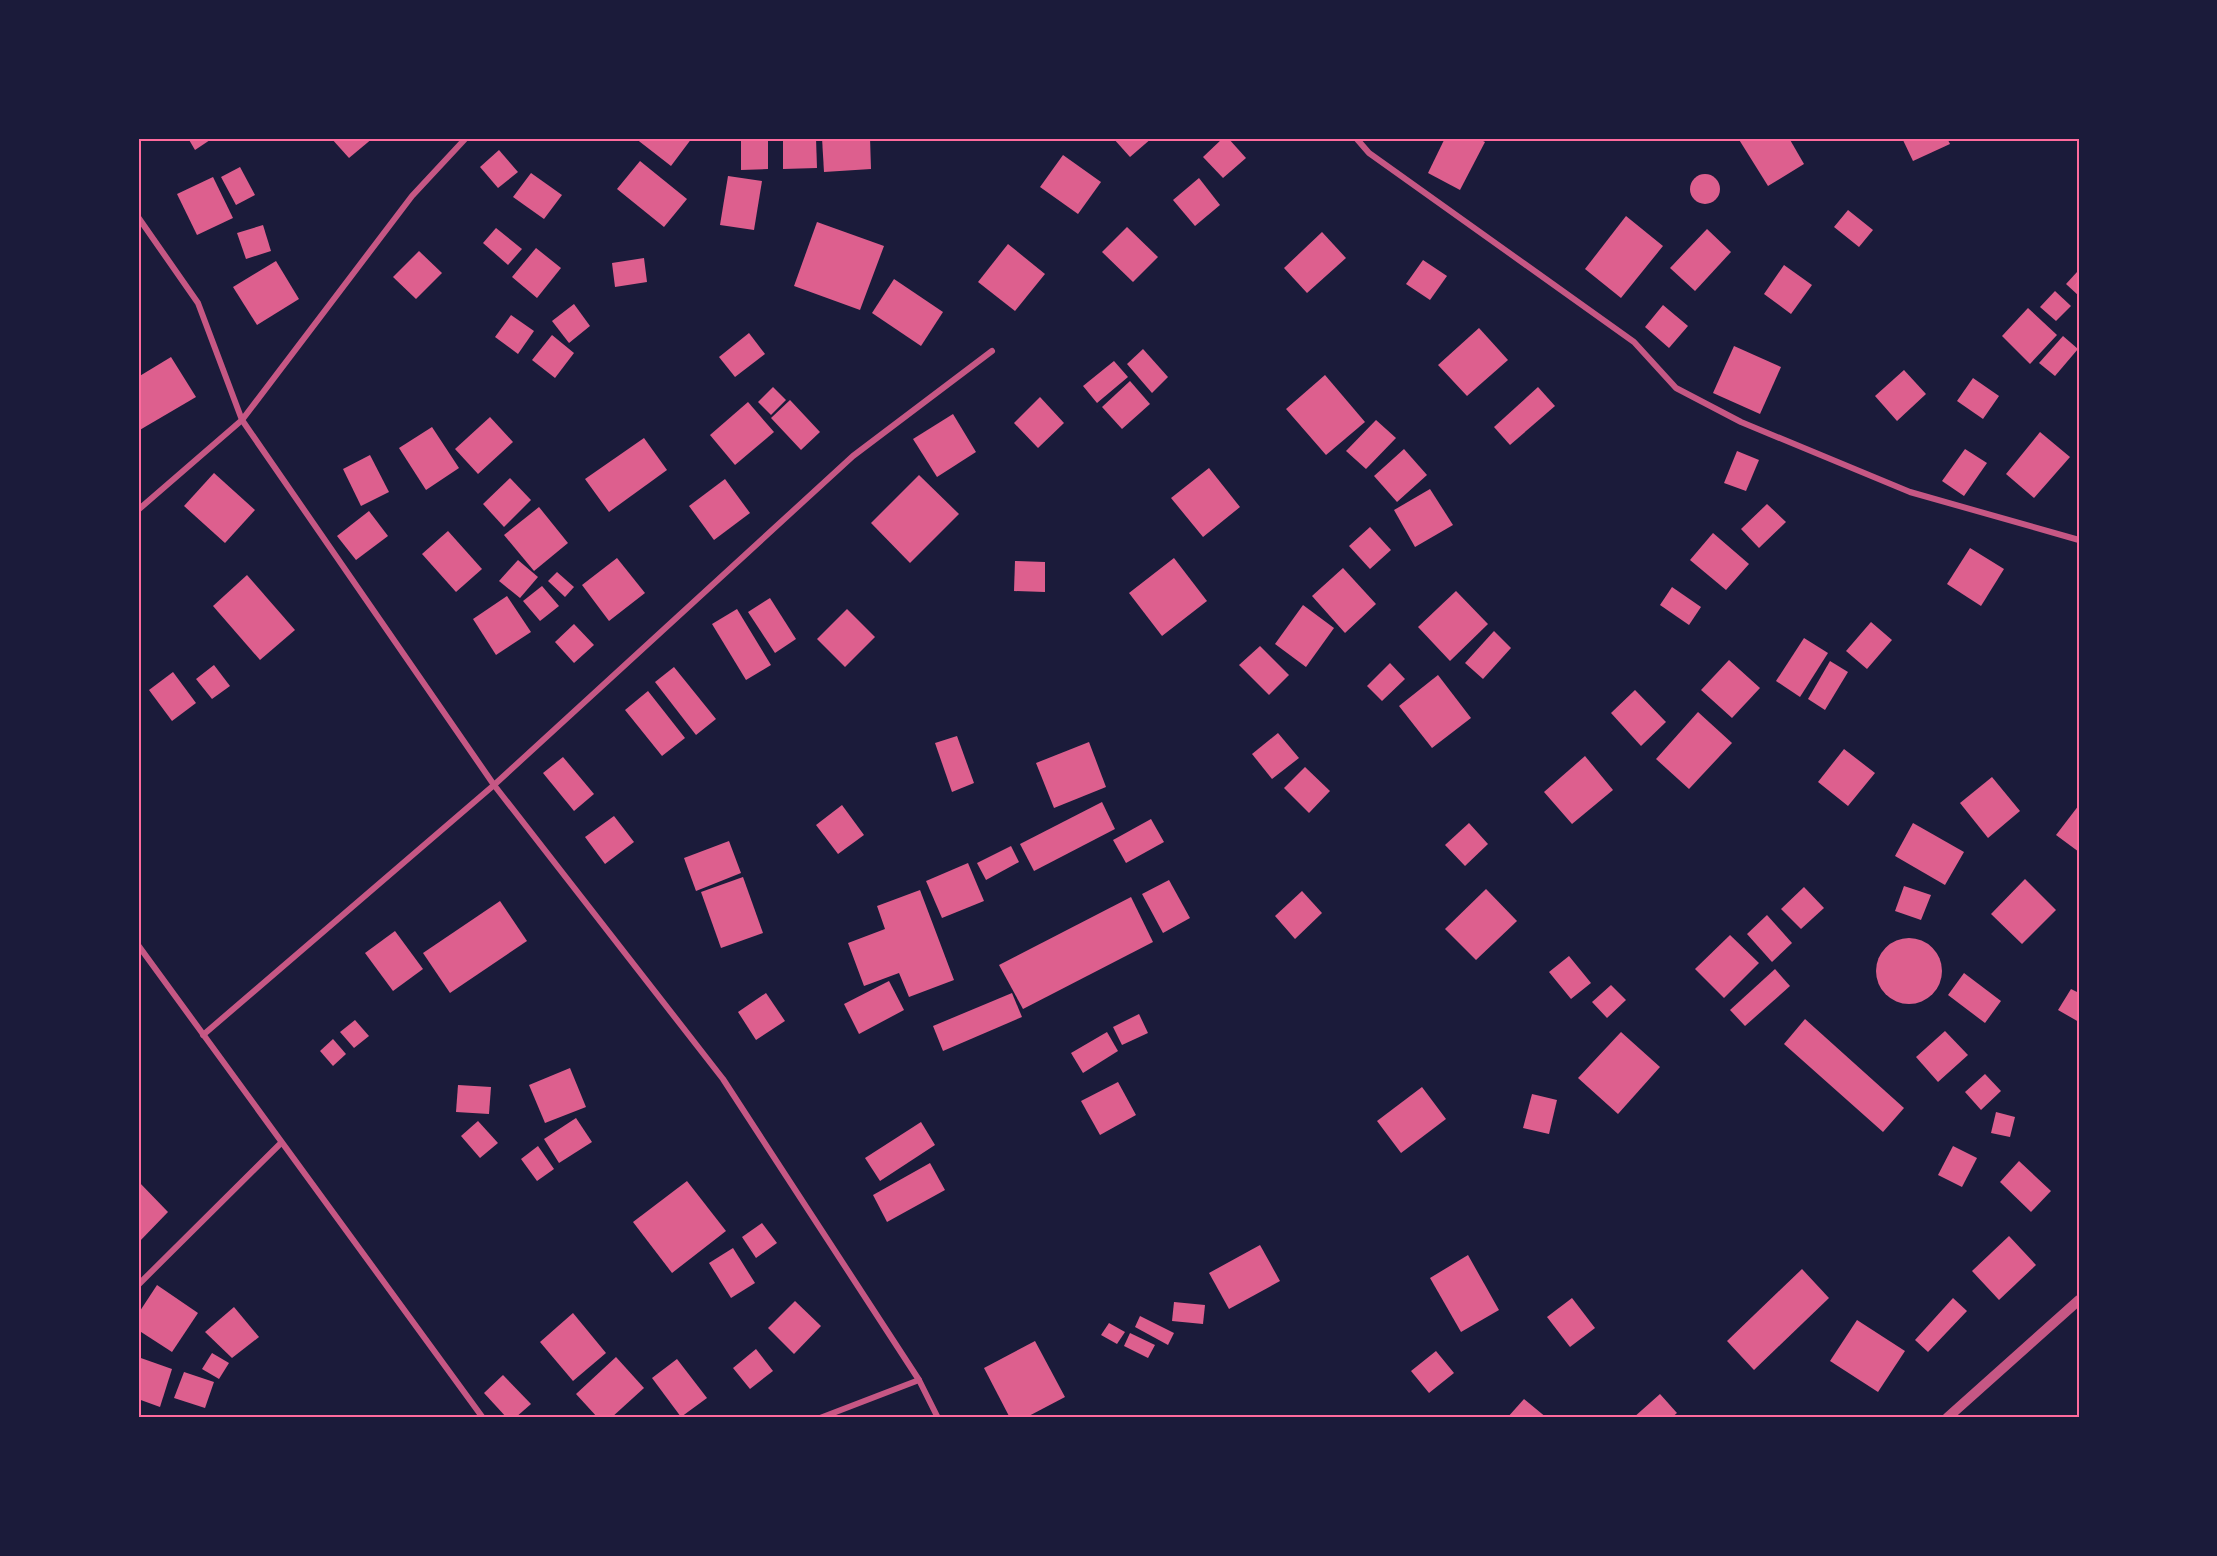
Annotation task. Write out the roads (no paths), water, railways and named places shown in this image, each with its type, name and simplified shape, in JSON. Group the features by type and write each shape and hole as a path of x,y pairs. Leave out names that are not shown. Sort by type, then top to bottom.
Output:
{"street":[{"path":"138,510 242,420 412,196 466,138"},
{"path":"1356,138 1369,153 1634,342 1676,388 1741,422 1910,492 2079,540"},
{"path":"138,217 198,303 242,420 494,785 723,1079 919,1380 938,1418"},
{"path":"203,1035 494,785 853,456 992,351"},
{"path":"138,945 483,1418"},
{"path":"138,1286 281,1143"},
{"path":"1947,1418 2079,1300"},
{"path":"820,1418 919,1380"}]}
